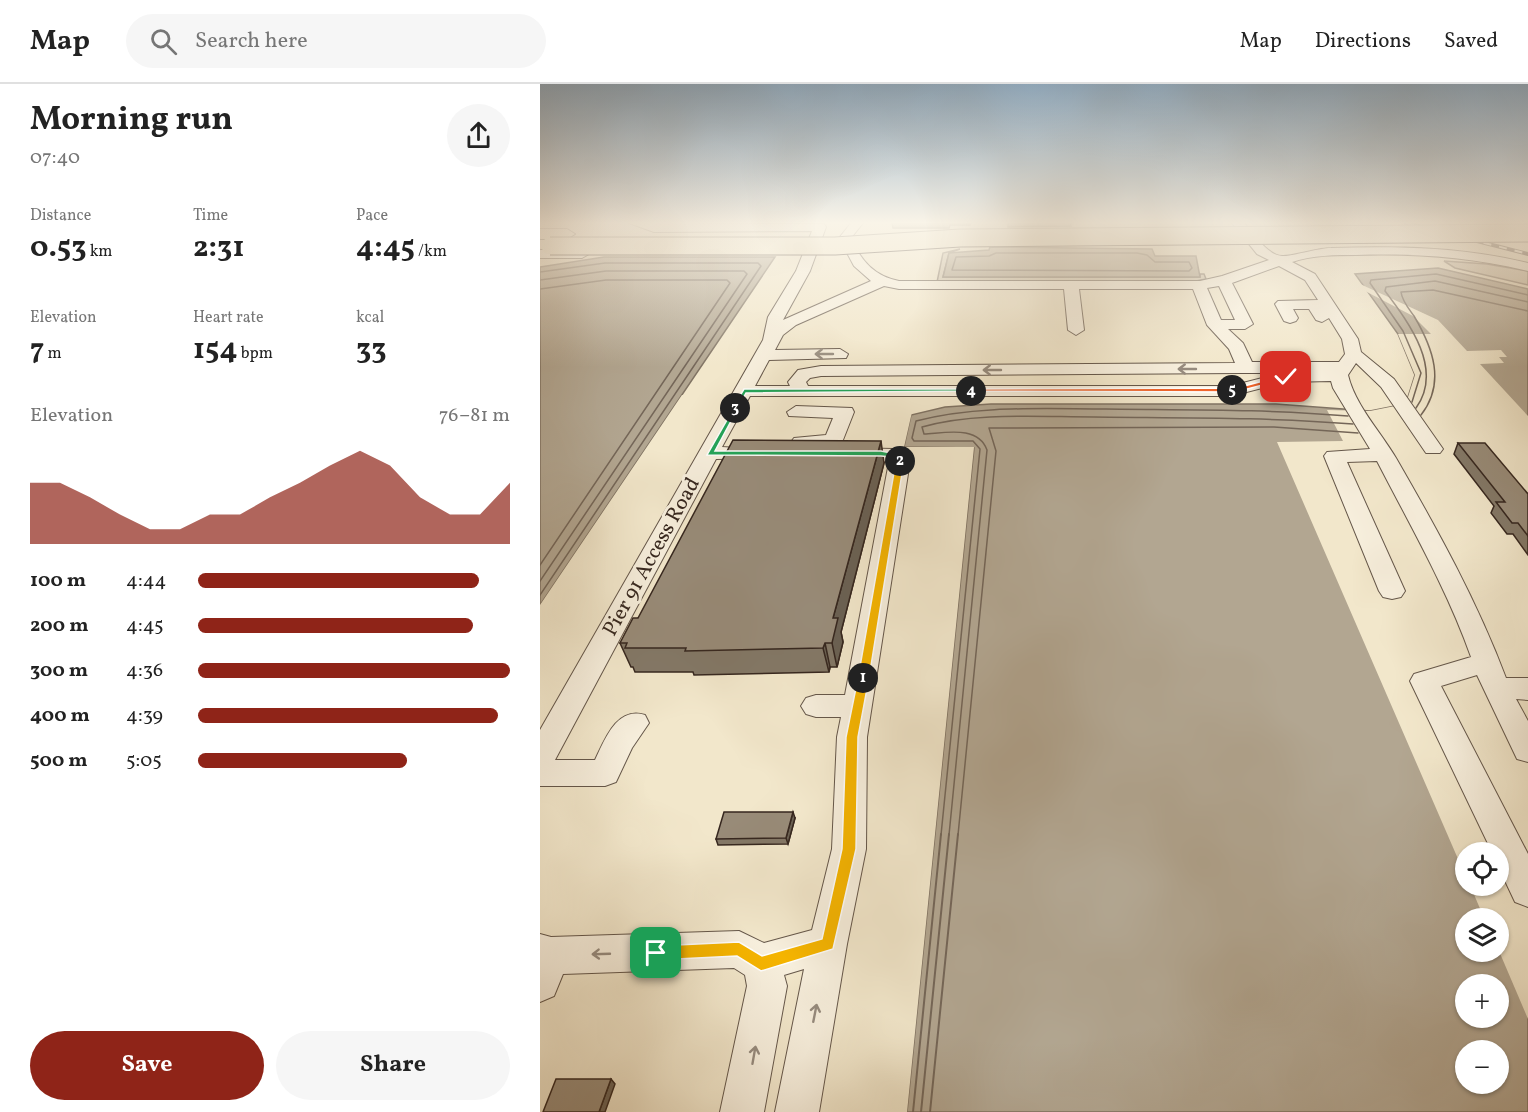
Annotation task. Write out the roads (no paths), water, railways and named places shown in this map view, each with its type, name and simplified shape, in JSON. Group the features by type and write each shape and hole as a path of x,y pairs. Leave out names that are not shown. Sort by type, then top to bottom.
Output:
{"street":[{"path":"802,271 794,287 785,297 771,327 768,348 1346,366"},
{"path":"866,271 882,282 927,286 1198,285 1273,276 1310,277 1320,302 1350,339 1342,388 1384,455 1443,564 1491,675 1528,750"},
{"path":"1271,271 1273,276"},
{"path":"1273,276 1285,271"},
{"path":"896,272 922,277"},
{"name":"Pier 91 Access Road","path":"540,758 781,328 882,282"},
{"path":"1215,325 1245,324 1224,282"},
{"path":"1198,285 1215,325 1234,343 1243,361"},
{"path":"1071,286 1076,330"},
{"path":"794,287 819,309"},
{"path":"1290,318 1282,304 1320,302"},
{"path":"806,391 797,385 799,378 811,371 1243,361"},
{"path":"744,391 1231,391 1286,377 1369,361 1433,450"},
{"path":"794,454 798,442 834,441 845,412 796,412"},
{"path":"710,453 881,454 894,455 900,461 852,737 849,849 828,944 796,1112"},
{"path":"1384,455 1334,456 1392,591"},
{"path":"1528,688 1491,675 1424,681 1528,890"},
{"path":"816,706 858,706"},
{"path":"540,773 605,773 619,742 634,723"},
{"path":"761,963 828,944"},
{"path":"544,964 739,949 761,963 767,986 742,1112"}],"water":[{"path":"540,271 766,271 540,605"},
{"path":"945,271 1199,271 1200,277 943,277"},
{"path":"1451,271 1528,289 1528,1112 907,1112 974,448 904,447 911,415 945,407 991,404 1276,404 1370,411 1395,406 1408,397 1415,375 1398,334 1355,274"}]}
